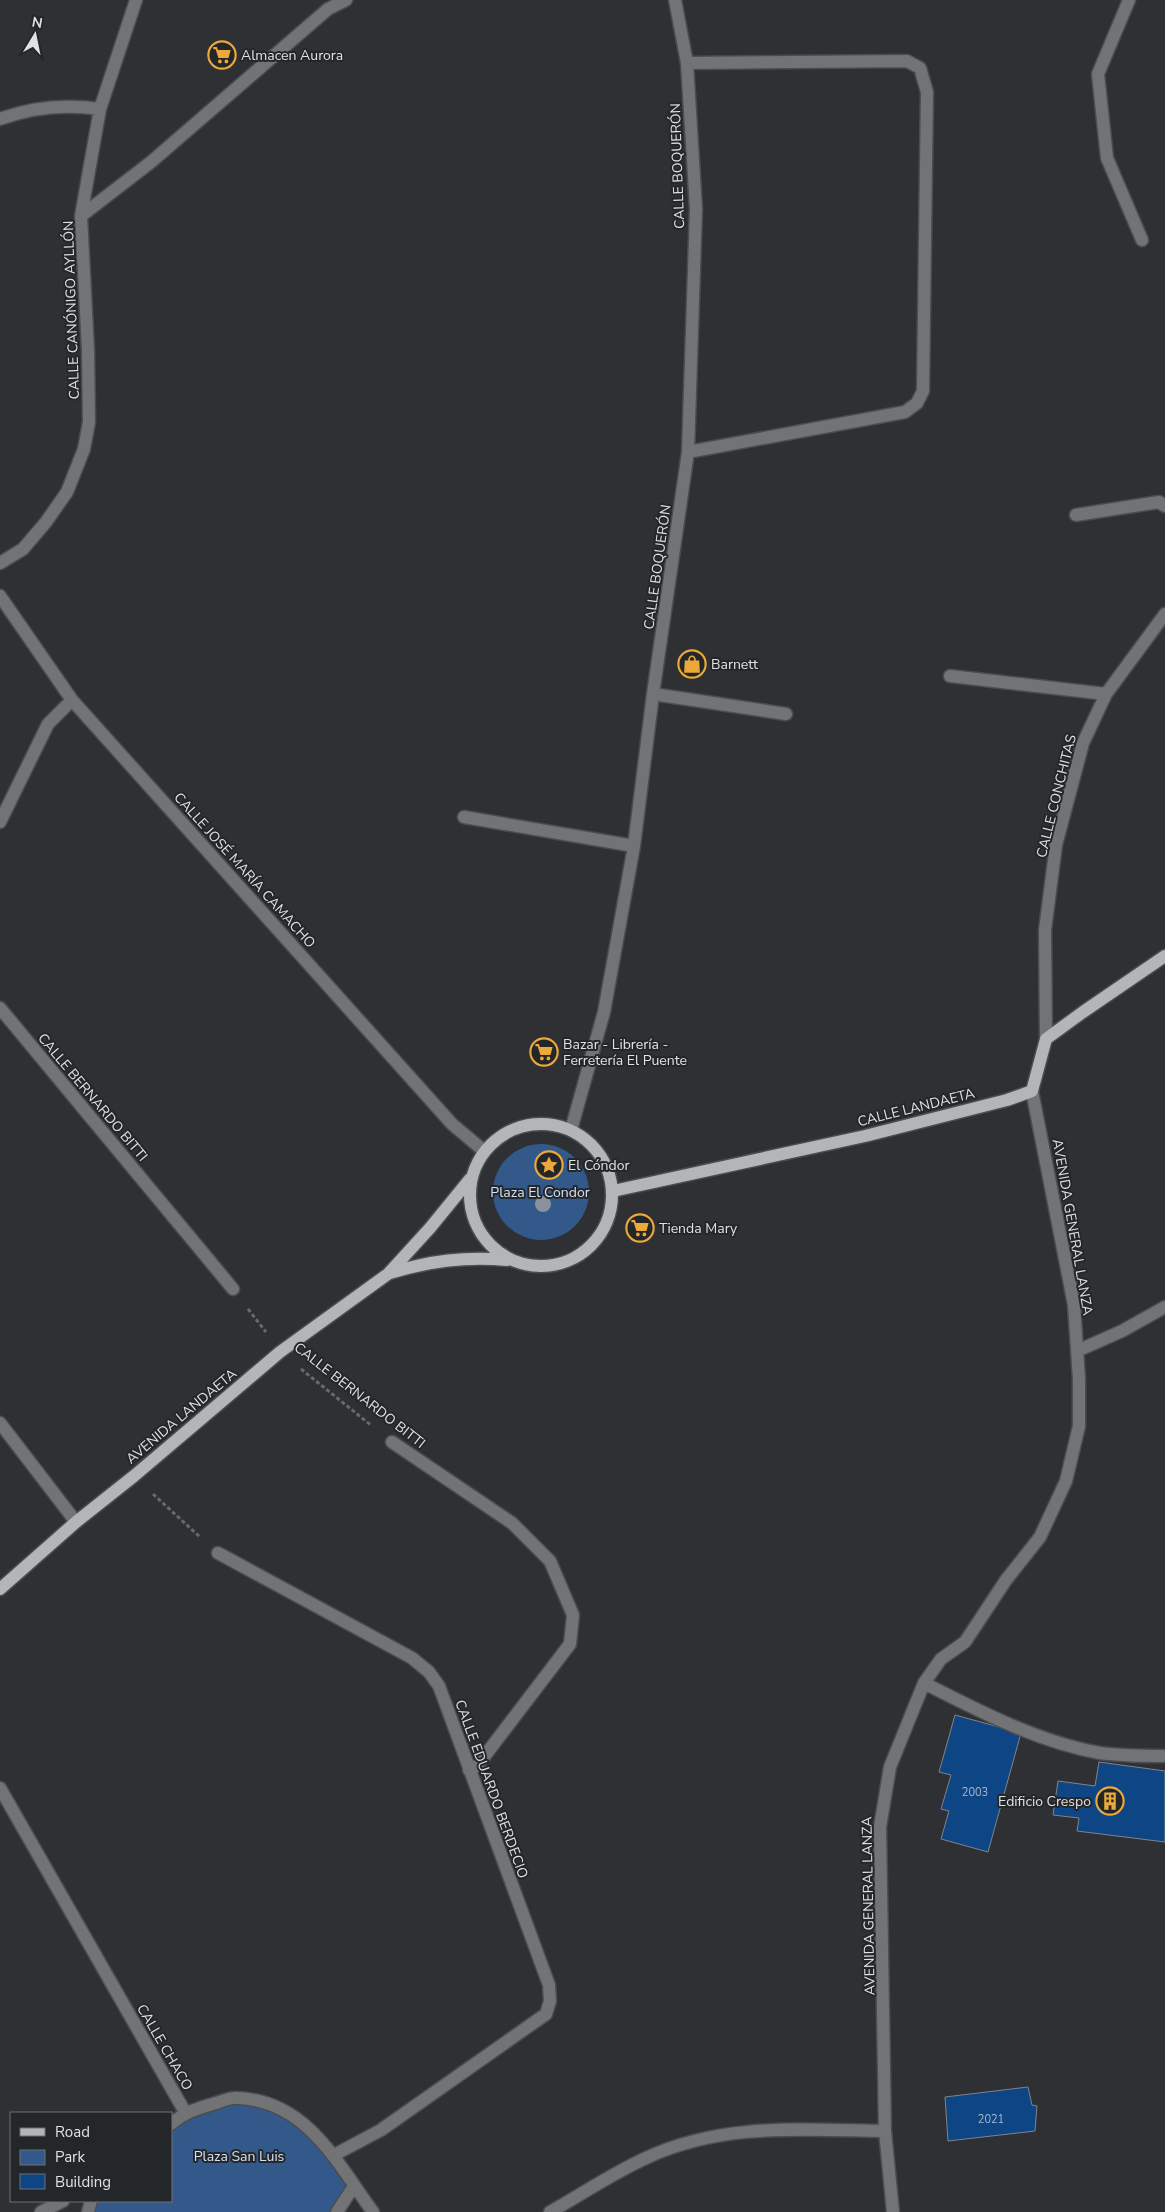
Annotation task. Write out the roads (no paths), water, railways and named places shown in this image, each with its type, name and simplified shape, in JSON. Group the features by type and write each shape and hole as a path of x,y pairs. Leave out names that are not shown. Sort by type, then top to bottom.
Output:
{"main road":[{"path":"1032,1091 1046,1039 1082,1012 1165,956"},
{"name":"CALLE LANDAETA","path":"613,1191 865,1136 1007,1100 1032,1091"},
{"path":"548,1124 571,1130 592,1145 607,1166 613,1191 608,1221 592,1246 567,1262 537,1268 507,1260 483,1240 469,1210 470,1179 484,1151 502,1134 524,1125 548,1124"},
{"name":"AVENIDA LANDAETA","path":"0,1590 76,1522 134,1476 280,1352 388,1274 430,1228 470,1179"},
{"name":"AVENIDA LANDAETA","path":"388,1274 447,1260 478,1257 507,1260"}],"street":[{"path":"81,216 100,109 136,0"},
{"name":"CALLE CANÓNIGO AYLLÓN","path":"0,563 23,549 46,522 67,492 84,450 89,422 81,216 151,162 328,9 346,0"},
{"name":"CALLE BOQUERÓN","path":"571,1130 604,1012 634,846 653,694 688,452 696,209 687,63 675,0"},
{"path":"1129,0 1098,74 1107,158 1142,240"},
{"path":"687,63 907,61 920,68 927,92 922,391 918,403 906,412 688,452"},
{"path":"0,119 22,111 74,105 100,109"},
{"path":"1076,515 1159,502 1165,506"},
{"name":"CALLE JOSÉ MARÍA CAMACHO","path":"0,596 72,700 452,1124 484,1151"},
{"name":"CALLE CONCHITAS","path":"1046,1039 1045,930 1056,845 1083,743 1106,694 1165,614"},
{"path":"950,676 1106,694"},
{"path":"653,694 786,714"},
{"path":"0,822 48,724 72,700"},
{"path":"464,817 634,846"},
{"name":"CALLE BERNARDO BITTI","path":"0,1008 233,1289"},
{"name":"AVENIDA GENERAL LANZA","path":"893,2212 885,2131 880,1827 890,1767 924,1682 941,1659 965,1642 1006,1580 1040,1537 1066,1481 1079,1426 1074,1305 1032,1091"},
{"path":"1076,1351 1122,1331 1165,1307"},
{"path":"0,1423 76,1522"},
{"name":"CALLE BERNARDO BITTI","path":"392,1442 512,1523 550,1561 573,1615 570,1644 477,1766 469,1770"},
{"name":"CALLE EDUARDO BERDECIO","path":"218,1553 412,1658 429,1672 439,1686 549,1985 550,2001 546,2014 381,2130 334,2155"},
{"path":"924,1682 987,1715 1073,1746 1128,1756 1165,1756"},
{"name":"CALLE CHACO","path":"0,1788 185,2112 237,2097 276,2106 308,2126 334,2155 373,2212"},
{"path":"172,2123 185,2112"},
{"path":"550,2212 646,2158 722,2134 758,2129 885,2131"},
{"path":"337,2212 354,2186"},
{"path":"41,2212 61,2202"}],"place":[{"name":"Almacen Aurora","path":"222,55"},
{"name":"Barnett","path":"692,664"},
{"name":"Bazar - Librería - Ferretería El Puente","path":"544,1052"},
{"name":"El Cóndor","path":"549,1165"},
{"name":"Tienda Mary","path":"640,1228"},
{"name":"Edificio Crespo","path":"1110,1801"}],"park label":[{"name":"Plaza El Condor","path":"540,1192"},
{"name":"Plaza San Luis","path":"239,2156"}]}
